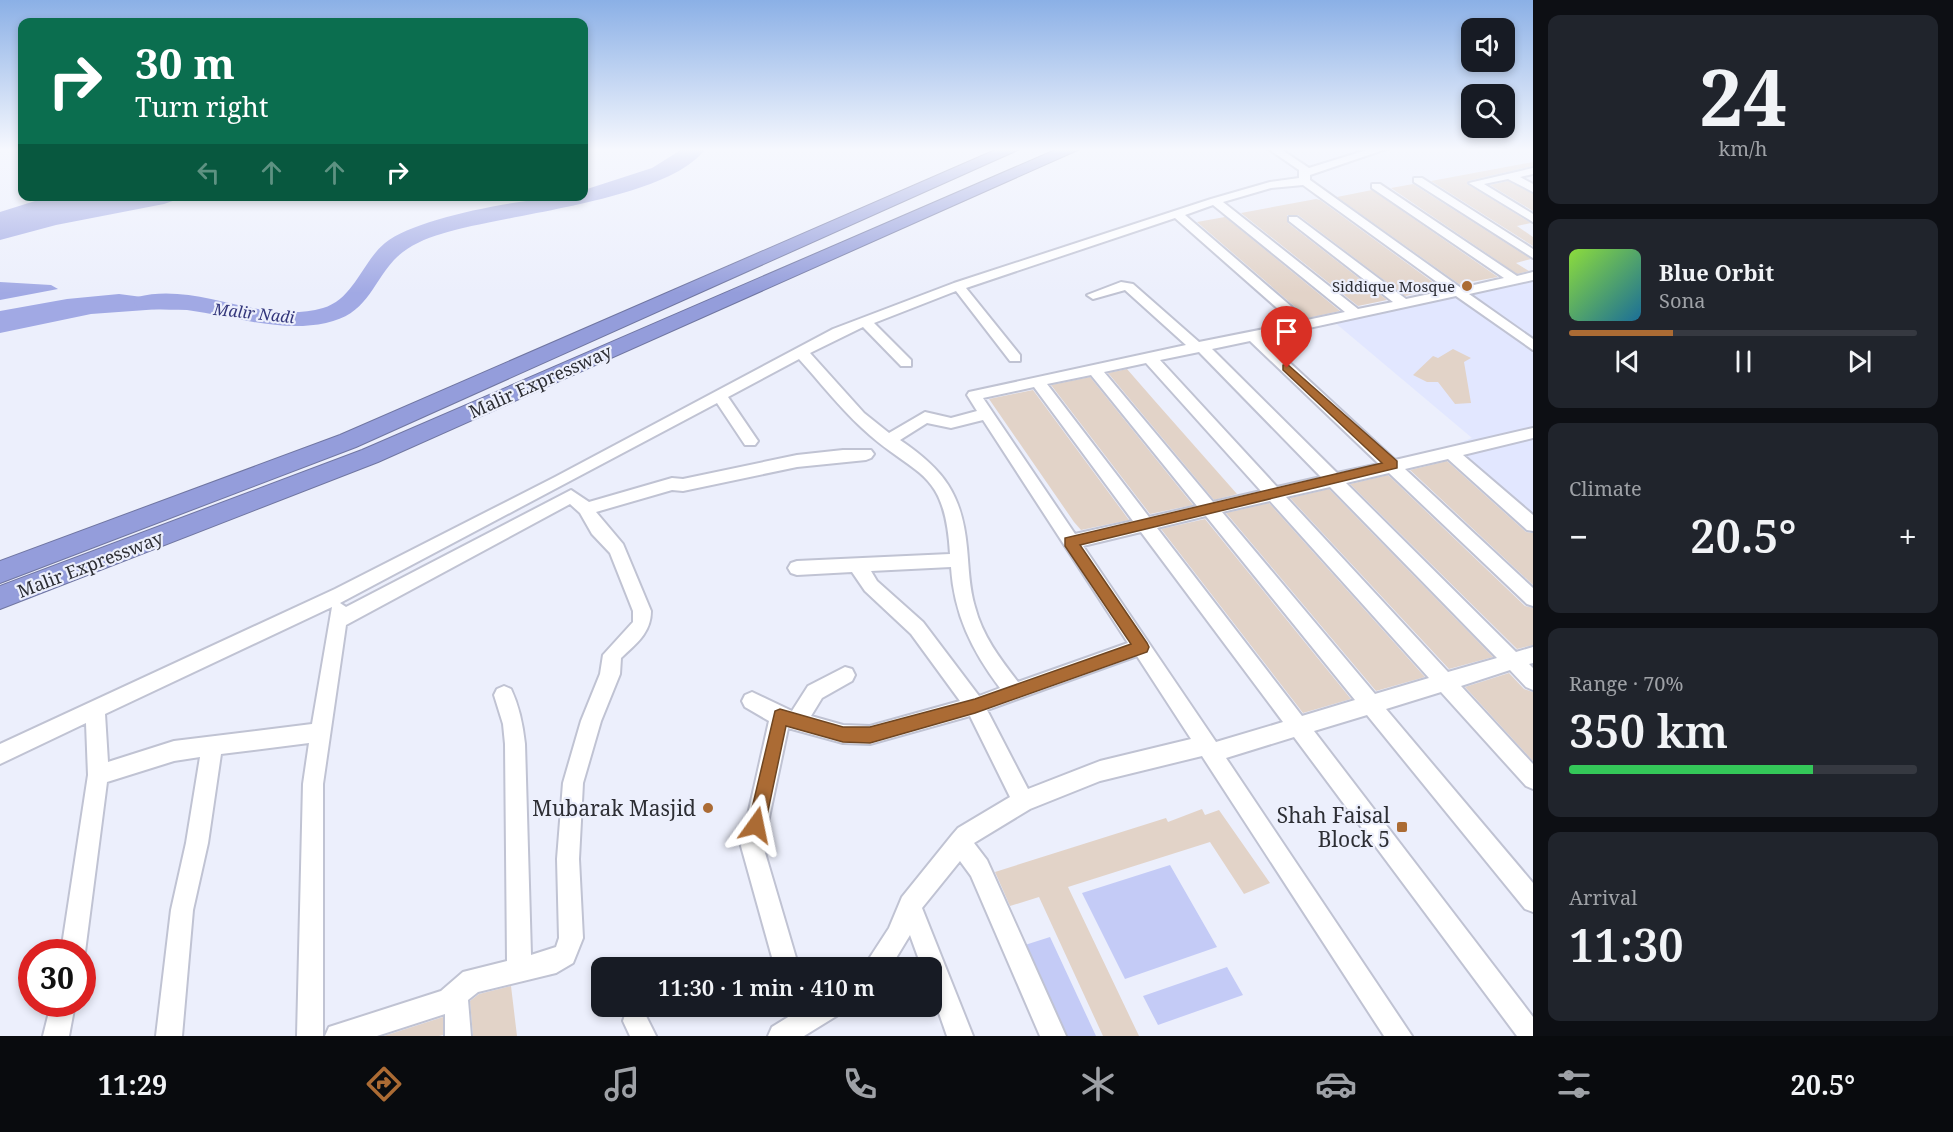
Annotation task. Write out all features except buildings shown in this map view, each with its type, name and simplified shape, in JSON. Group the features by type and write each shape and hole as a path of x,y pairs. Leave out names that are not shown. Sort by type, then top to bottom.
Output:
{"highway":[{"name":"Malir Expressway","path":"0,572 348,441 904,196"},
{"name":"Malir Expressway","path":"0,598 370,456 963,196"}],"street":[{"path":"0,754 341,594 561,481 800,351 866,321 958,286 1231,196"},
{"path":"1331,196 1533,345"},
{"path":"1391,196 1515,279"},
{"path":"1443,196 1533,254"},
{"path":"1496,196 1533,219"},
{"path":"1215,201 1355,313"},
{"path":"1177,214 1304,324"},
{"path":"1293,219 1403,303"},
{"path":"1399,1036 974,395 1533,276"},
{"path":"958,286 1015,358"},
{"path":"1093,295 1121,286 1129,287 1198,347 1333,479 1533,681"},
{"path":"866,321 906,363"},
{"path":"1252,335 1533,599"},
{"path":"800,351 851,408 889,440 923,464 946,494 956,527 965,607 985,652 1014,692"},
{"path":"1149,357 1533,779"},
{"path":"1094,369 1533,901"},
{"path":"1037,381 1532,1036"},
{"path":"719,395 750,441"},
{"path":"889,440 925,417 951,423 987,414"},
{"path":"1070,542 1533,433"},
{"path":"1449,451 1533,525"},
{"path":"586,509 672,484 683,485 782,462 823,455 866,454"},
{"path":"338,620 564,498 574,496 586,509 598,529 617,549 642,611 642,622 638,630 612,655 610,674 591,721 573,783 568,859 569,948 565,956 556,961 472,981 448,1000 338,1036"},
{"path":"797,568 858,567 958,560"},
{"path":"858,567 871,586 916,628 975,706 1023,801"},
{"path":"310,1036 313,784 341,594"},
{"path":"752,701 789,719 843,734 870,735 975,706 1141,647"},
{"path":"883,957 898,936 910,905 966,836 1023,801 1100,771 1210,749 1300,727 1533,655"},
{"path":"785,957 752,846 789,719 815,692 845,675"},
{"path":"504,695 513,724 516,755 519,970"},
{"path":"75,939 98,775 95,709"},
{"path":"98,775 174,752 320,732"},
{"path":"169,1036 182,910 212,746"},
{"path":"960,843 979,868 1053,1036"},
{"path":"910,905 960,1036"},
{"path":"456,994 458,1036"},
{"path":"56,1036 60,1017"},
{"path":"782,1036 799,1017"}],"shaded area":[{"path":"35,201 173,201 56,225 0,240 0,212"},
{"path":"1533,279 1533,517 1452,446 1472,438 1333,321"},
{"path":"0,282 51,285 58,289 0,300"},
{"path":"119,294 188,303 160,309 91,314 0,333 0,311 67,299"},
{"path":"1170,865 1217,947 1125,979 1082,893"},
{"path":"1050,937 1096,1036 1066,1036 1025,945"},
{"path":"1227,967 1243,995 1158,1025 1143,996"}],"waterway":[{"name":"Malir Nadi","path":"146,302 187,303 275,318 310,318 327,315 350,303 387,254 408,239 446,225 559,201"}],"place":[{"name":"Siddique Mosque","path":"1467,286"},
{"name":"Mubarak Masjid","path":"708,808"},
{"name":"Shah Faisal Block 5","path":"1402,827"}],"route":[{"path":"756,825 780,717 843,734 870,735 975,706 1141,647 1070,542 1392,465 1287,368"}]}
